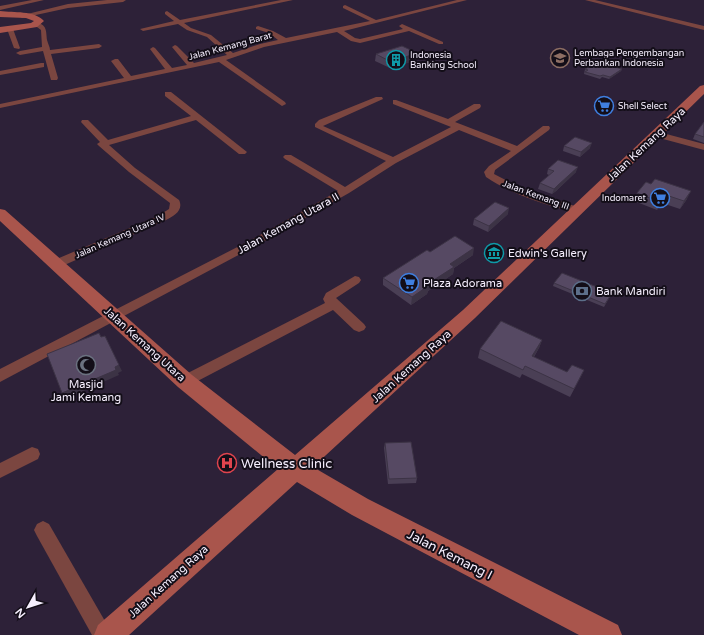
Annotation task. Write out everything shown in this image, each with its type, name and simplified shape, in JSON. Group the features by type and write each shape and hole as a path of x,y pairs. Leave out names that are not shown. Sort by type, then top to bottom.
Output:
{"street":[{"path":"0,8 41,0"},
{"path":"22,16 68,6 123,0"},
{"path":"143,29 290,0"},
{"name":"Jalan Kemang Barat","path":"0,106 220,60 262,45 376,22 464,0"},
{"path":"588,0 704,28"},
{"path":"345,7 376,22"},
{"path":"167,13 189,29 209,36 232,56"},
{"path":"0,14 36,18 40,21 36,24"},
{"path":"387,19 441,43"},
{"path":"0,30 36,24 40,25 44,30 54,78"},
{"path":"258,28 271,32 285,41"},
{"path":"10,29 19,51 99,46"},
{"path":"338,30 353,40 360,42 410,29"},
{"path":"175,47 192,66"},
{"path":"153,50 170,70"},
{"path":"220,60 282,104"},
{"path":"115,61 129,79"},
{"path":"0,73 41,65"},
{"name":"Jalan Kemang Raya","path":"108,635 294,468 469,314 655,134 681,112 704,88"},
{"path":"168,94 242,152"},
{"path":"379,99 318,124 319,126 393,161"},
{"path":"396,102 518,150 546,128"},
{"path":"450,122 477,106"},
{"path":"85,122 105,142 197,117"},
{"name":"Jalan Kemang Utara II","path":"0,376 115,317 257,241 345,191 393,161 459,126"},
{"path":"655,134 704,148"},
{"name":"Jalan Kemang Utara IV","path":"56,264 162,218 172,213 176,208 175,202 132,170 102,144 105,142"},
{"name":"Jalan Kemang III","path":"518,150 492,168 489,175 495,180 525,192 577,210"},
{"path":"288,157 345,191"},
{"name":"Jalan Kemang Utara","path":"0,213 185,381 294,468"},
{"path":"355,280 329,298 359,327"},
{"path":"185,381 334,304"},
{"path":"0,471 32,454"},
{"name":"Jalan Kemang I","path":"294,468 360,508 608,635"},
{"path":"43,530 103,635"}],"building":[{"path":"402,46 417,53 391,62 376,54"},
{"path":"604,61 618,65 615,67 622,69 610,77 585,72 588,70 585,69 598,62 601,63"},
{"path":"704,122 704,137 695,134"},
{"path":"575,137 592,143 581,152 564,146"},
{"path":"558,160 578,167 554,189 540,183 554,171 548,169"},
{"path":"655,179 691,191 684,201 666,195 660,202 637,193 646,182 651,184"},
{"path":"495,202 509,208 489,226 474,219"},
{"path":"455,236 474,248 450,264 454,267 426,285 428,286 412,297 383,278 427,250 430,252"},
{"name":"Bank Mandiri","path":"562,273 612,293 605,304 554,283"},
{"path":"501,321 542,340 532,356 567,372 572,365 584,370 574,389 525,366 523,370 480,349"},
{"name":"Masjid Jami Kemang","path":"99,333 101,337 105,336 119,365 115,367 116,370 62,393 47,354"},
{"path":"411,442 417,478 389,479 385,443"}],"place":[{"name":"Lembaga Pengembangan Perbankan Indonesia","path":"560,58"},
{"name":"Indonesia Banking School","path":"396,60"},
{"name":"Shell Select","path":"604,106"},
{"name":"Indomaret","path":"660,198"},
{"name":"Edwin's Gallery","path":"494,253"},
{"name":"Plaza Adorama","path":"409,283"},
{"name":"Bank Mandiri","path":"582,291"},
{"name":"Masjid Jami Kemang","path":"86,365"},
{"name":"Wellness Clinic","path":"227,463"}]}
